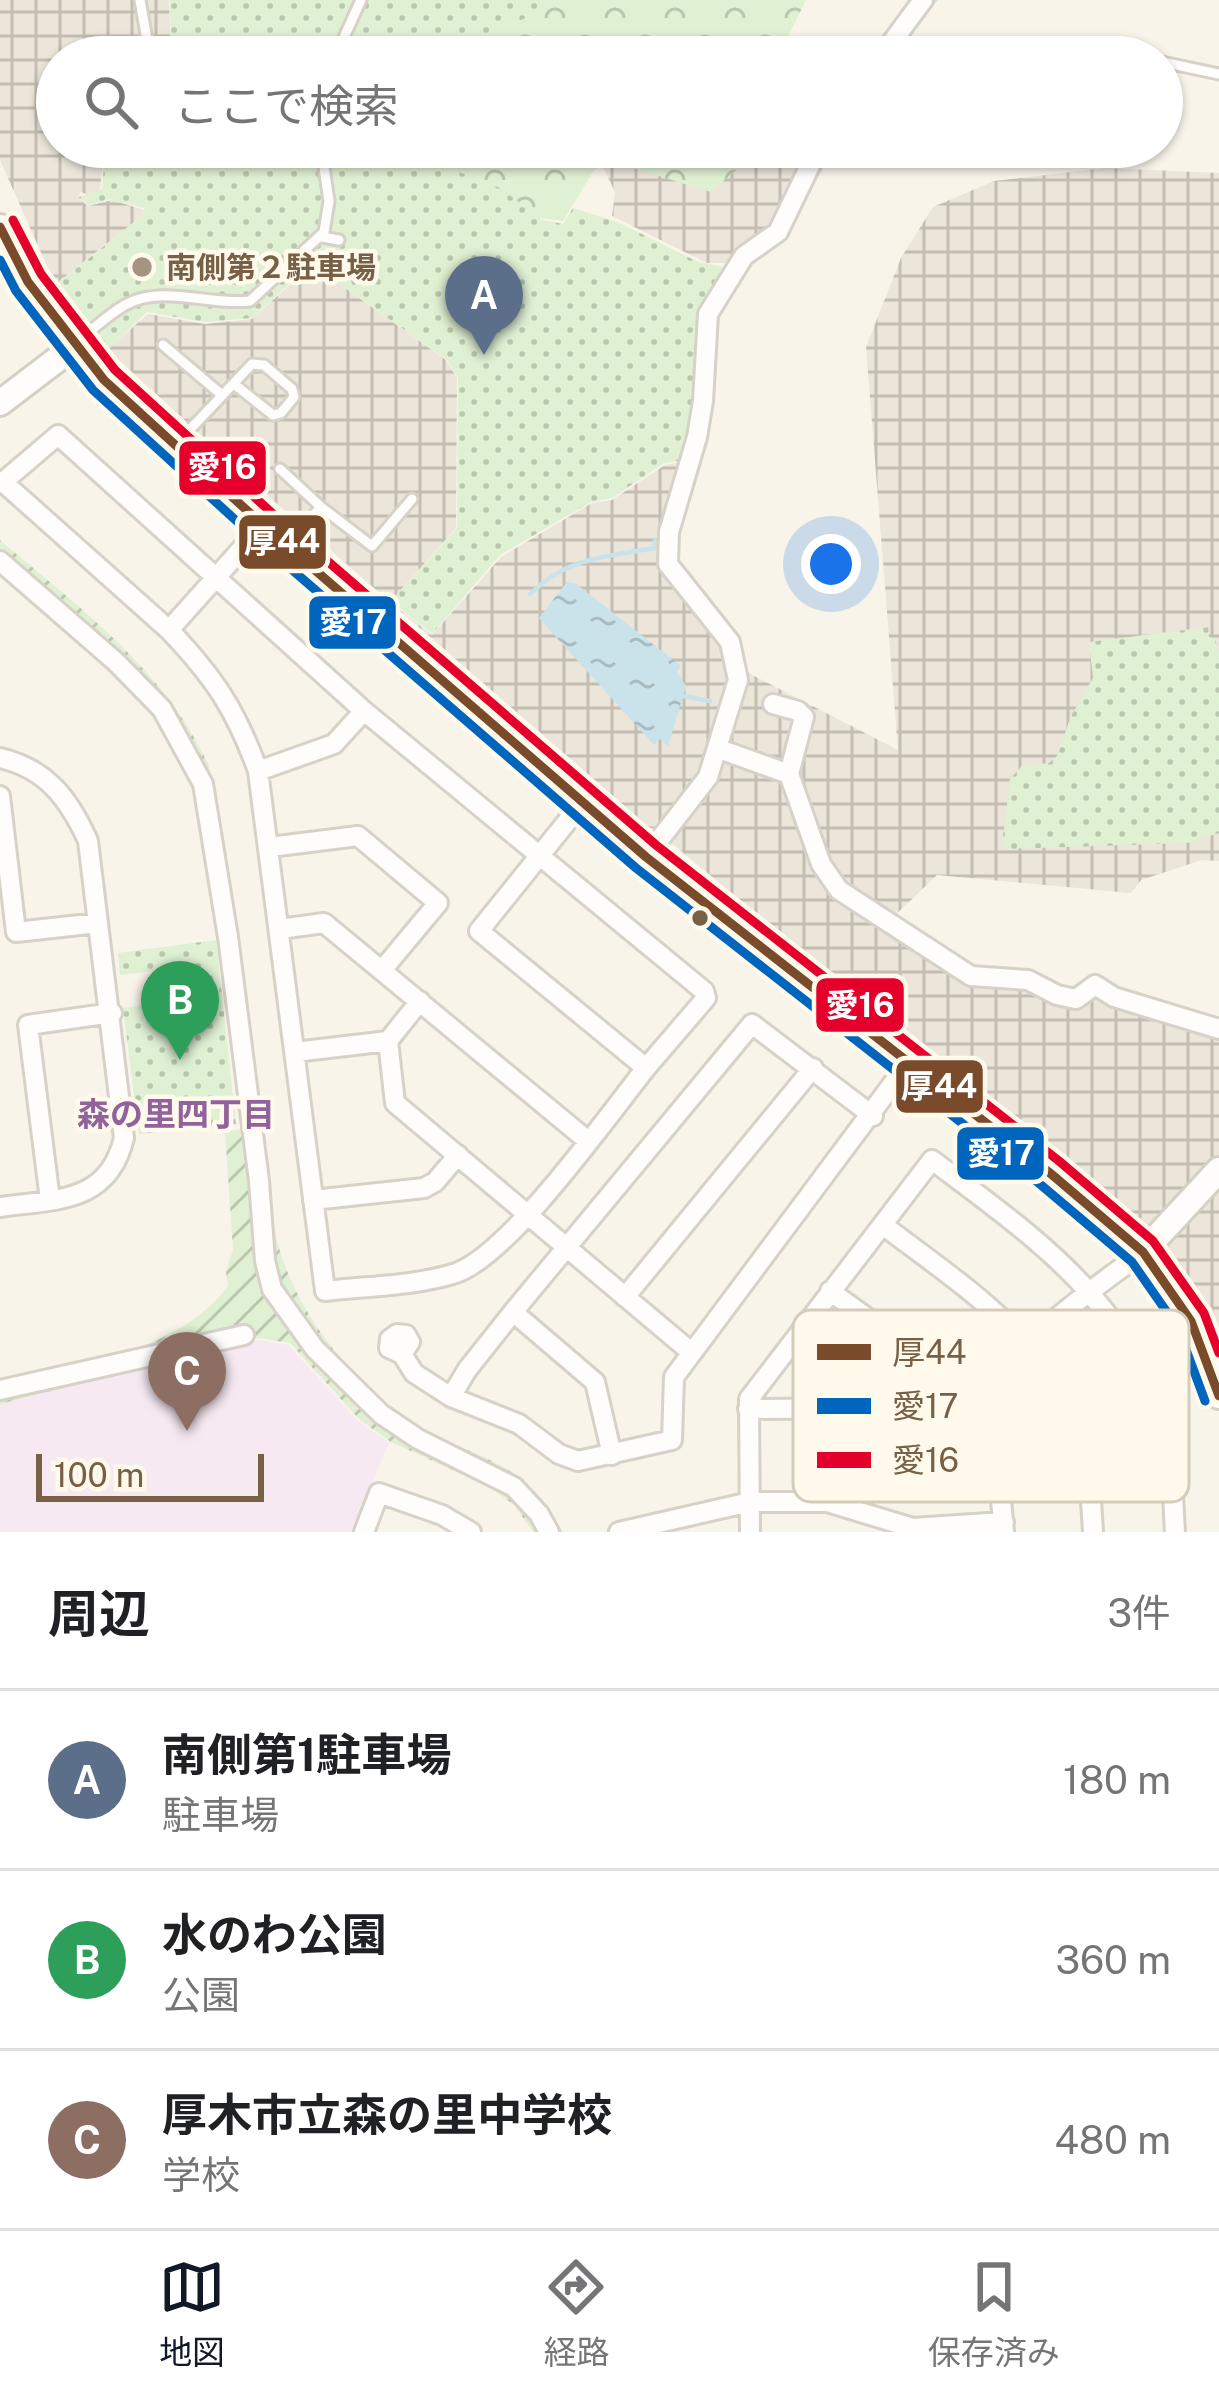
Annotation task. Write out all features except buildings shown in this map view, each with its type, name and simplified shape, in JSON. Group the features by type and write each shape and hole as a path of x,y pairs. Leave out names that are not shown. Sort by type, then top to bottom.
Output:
{"street":[{"path":"896,36 922,0"},
{"path":"646,857 702,788 736,692 730,642 670,571 669,532 697,436 708,314 745,256 778,232 810,168"},
{"path":"0,227 28,282 75,344 104,380 176,446 646,857 1143,1252 1183,1310"},
{"path":"0,403 75,344"},
{"path":"58,435 364,710 704,991 706,998 528,1213 496,1249 460,1271 433,1279 326,1291 258,771 228,699 170,630 3,482 58,435"},
{"path":"170,630 263,525"},
{"path":"0,561 116,662 162,709 203,784 228,937 272,1289 314,1349 381,1414 418,1439 514,1487 550,1532"},
{"path":"773,704 804,717 789,774 820,864 838,890 971,976 1028,980 1076,999 1095,985 1114,997 1219,1029"},
{"path":"258,771 334,744 364,710"},
{"path":"719,749 789,774"},
{"path":"0,758 25,764 54,785 72,807 88,842 124,1138 119,1161 104,1180 82,1195 0,1207"},
{"path":"0,796 16,932 98,923"},
{"path":"582,802 479,931 646,1068"},
{"path":"269,848 358,836 438,903 383,969"},
{"path":"280,929 324,922 588,1141"},
{"path":"295,1052 388,1041 420,1001"},
{"path":"50,1200 28,1024 112,1013"},
{"path":"451,1397 513,1312 752,1024 873,1116"},
{"path":"388,1041 395,1102 691,1352"},
{"path":"402,1354 414,1373 451,1397 519,1424 559,1454 578,1461 672,1440 674,1377 909,1062"},
{"path":"625,1297 813,1068"},
{"path":"314,1200 424,1188 436,1182 458,1155"},
{"path":"816,1310 932,1160 1032,1235 1104,1310"},
{"path":"1071,1310 1143,1252 1219,1170"},
{"path":"883,1225 994,1310"},
{"path":"830,1292 855,1310"},
{"path":"513,1312 595,1382 611,1455"},
{"path":"1189,1318 1219,1396"},
{"path":"0,1390 244,1335"},
{"path":"750,1532 749,1399 793,1341"},
{"path":"748,1409 793,1409"},
{"path":"364,1532 379,1493 442,1515 471,1532"},
{"path":"620,1532 750,1502 827,1502 913,1528 1004,1527"},
{"path":"1091,1502 1093,1532"},
{"path":"1172,1502 1174,1532"}],"lane":[{"path":"140,0 146,36"},
{"path":"345,36 361,0"},
{"path":"1183,66 1219,74"},
{"path":"75,344 128,303 141,299 250,301 322,237 329,202 324,168"},
{"path":"322,237 339,240"},
{"path":"163,345 222,395"},
{"path":"176,446 252,364 260,363 292,388 294,398 273,415 234,384"},
{"path":"280,470 372,546 412,499"},
{"path":"286,545 320,507"}],"shaded area":[{"path":"0,0 169,0 170,36 36,36 36,168 102,168 100,191 81,192 77,197 88,206 112,200 144,210 57,283 108,349 148,314 205,324 252,319 294,281 307,281 317,268 446,360 457,378 456,528 390,602 109,351 55,284 0,160"},
{"path":"802,168 781,221 726,263 707,263 612,216 615,192 604,169"},
{"path":"1106,168 1219,173 1219,861 1202,860 1141,880 1131,893 937,875 885,925 966,980 1094,992 1219,1033 1219,1373 1168,1273 1133,1226 669,841 666,829 650,828 391,603 432,635 501,557 592,503 612,500 665,465 683,462 660,535 659,562 671,585 715,633 731,664 898,750 866,347 901,258 933,207 994,181"},
{"path":"259,1340 288,1345 357,1420 389,1442 353,1532 0,1532 0,1403"}],"green space":[{"path":"170,0 563,0 502,29 498,36 171,36"},
{"path":"372,0 806,0 788,36 356,36"},
{"path":"104,168 451,168 500,188 543,220 563,224 573,208 620,223 698,262 723,267 713,289 698,400 683,460 664,463 612,498 591,502 500,555 432,634 391,601 457,528 458,378 447,360 317,268 306,281 294,280 252,318 205,322 147,312 110,348 73,309 58,283 143,215 144,208 110,199 89,205 78,197 102,190"},
{"path":"419,168 599,168 563,221 485,210"},
{"path":"633,168 736,170 711,192"},
{"path":"0,540 145,670 191,731 209,766 276,1238 297,1293 329,1344 370,1388 417,1425 516,1475 563,1532 533,1532 514,1505 488,1486 391,1442 359,1419 290,1343 259,1338 0,1404 0,1380 94,1361 154,1341 207,1309 228,1286 226,1272 233,1249 225,1132 245,1128 193,786 183,751 161,715 0,557"},
{"path":"1208,627 1219,654 1219,833 1187,843 1008,849 1002,845 1010,779 1022,766 1049,763 1057,756 1071,716 1093,678 1089,642"},
{"path":"216,940 236,1124 139,1134 123,1008 185,998 180,968 120,975 118,953"}],"water":[{"path":"567,582 575,583 681,666 677,672 686,686 668,746 660,739 654,745 539,618"}],"waterway":[{"path":"924,13 935,0"},
{"path":"908,36 914,27"},
{"path":"786,235 820,168"},
{"path":"530,594 558,572 603,557 655,548 655,541"},
{"path":"683,696 710,701"}],"transit line":[{"name":"愛16","path":"13,220 41,274 115,370 273,514 656,845 1059,1161 1153,1241 1204,1313 1219,1353"},
{"name":"厚44","path":"0,227 28,282 104,380 263,525 646,857 1050,1173 1143,1252 1183,1310"},
{"name":"愛17","path":"0,260 16,291 93,390 253,536 636,868 1041,1185 1132,1262 1165,1310"},
{"name":"厚44","path":"1189,1318 1219,1396"},
{"name":"愛17","path":"1189,1358 1205,1401"}],"place":[{"name":"南側第２駐車場","path":"142,267"},
{"name":"南側第1駐車場","path":"484,355"},
{"name":"水のわ公園","path":"180,1060"},
{"name":"厚木市立森の里中学校","path":"187,1431"}],"district":[{"name":"森の里四丁目","path":"176,1114"}]}
